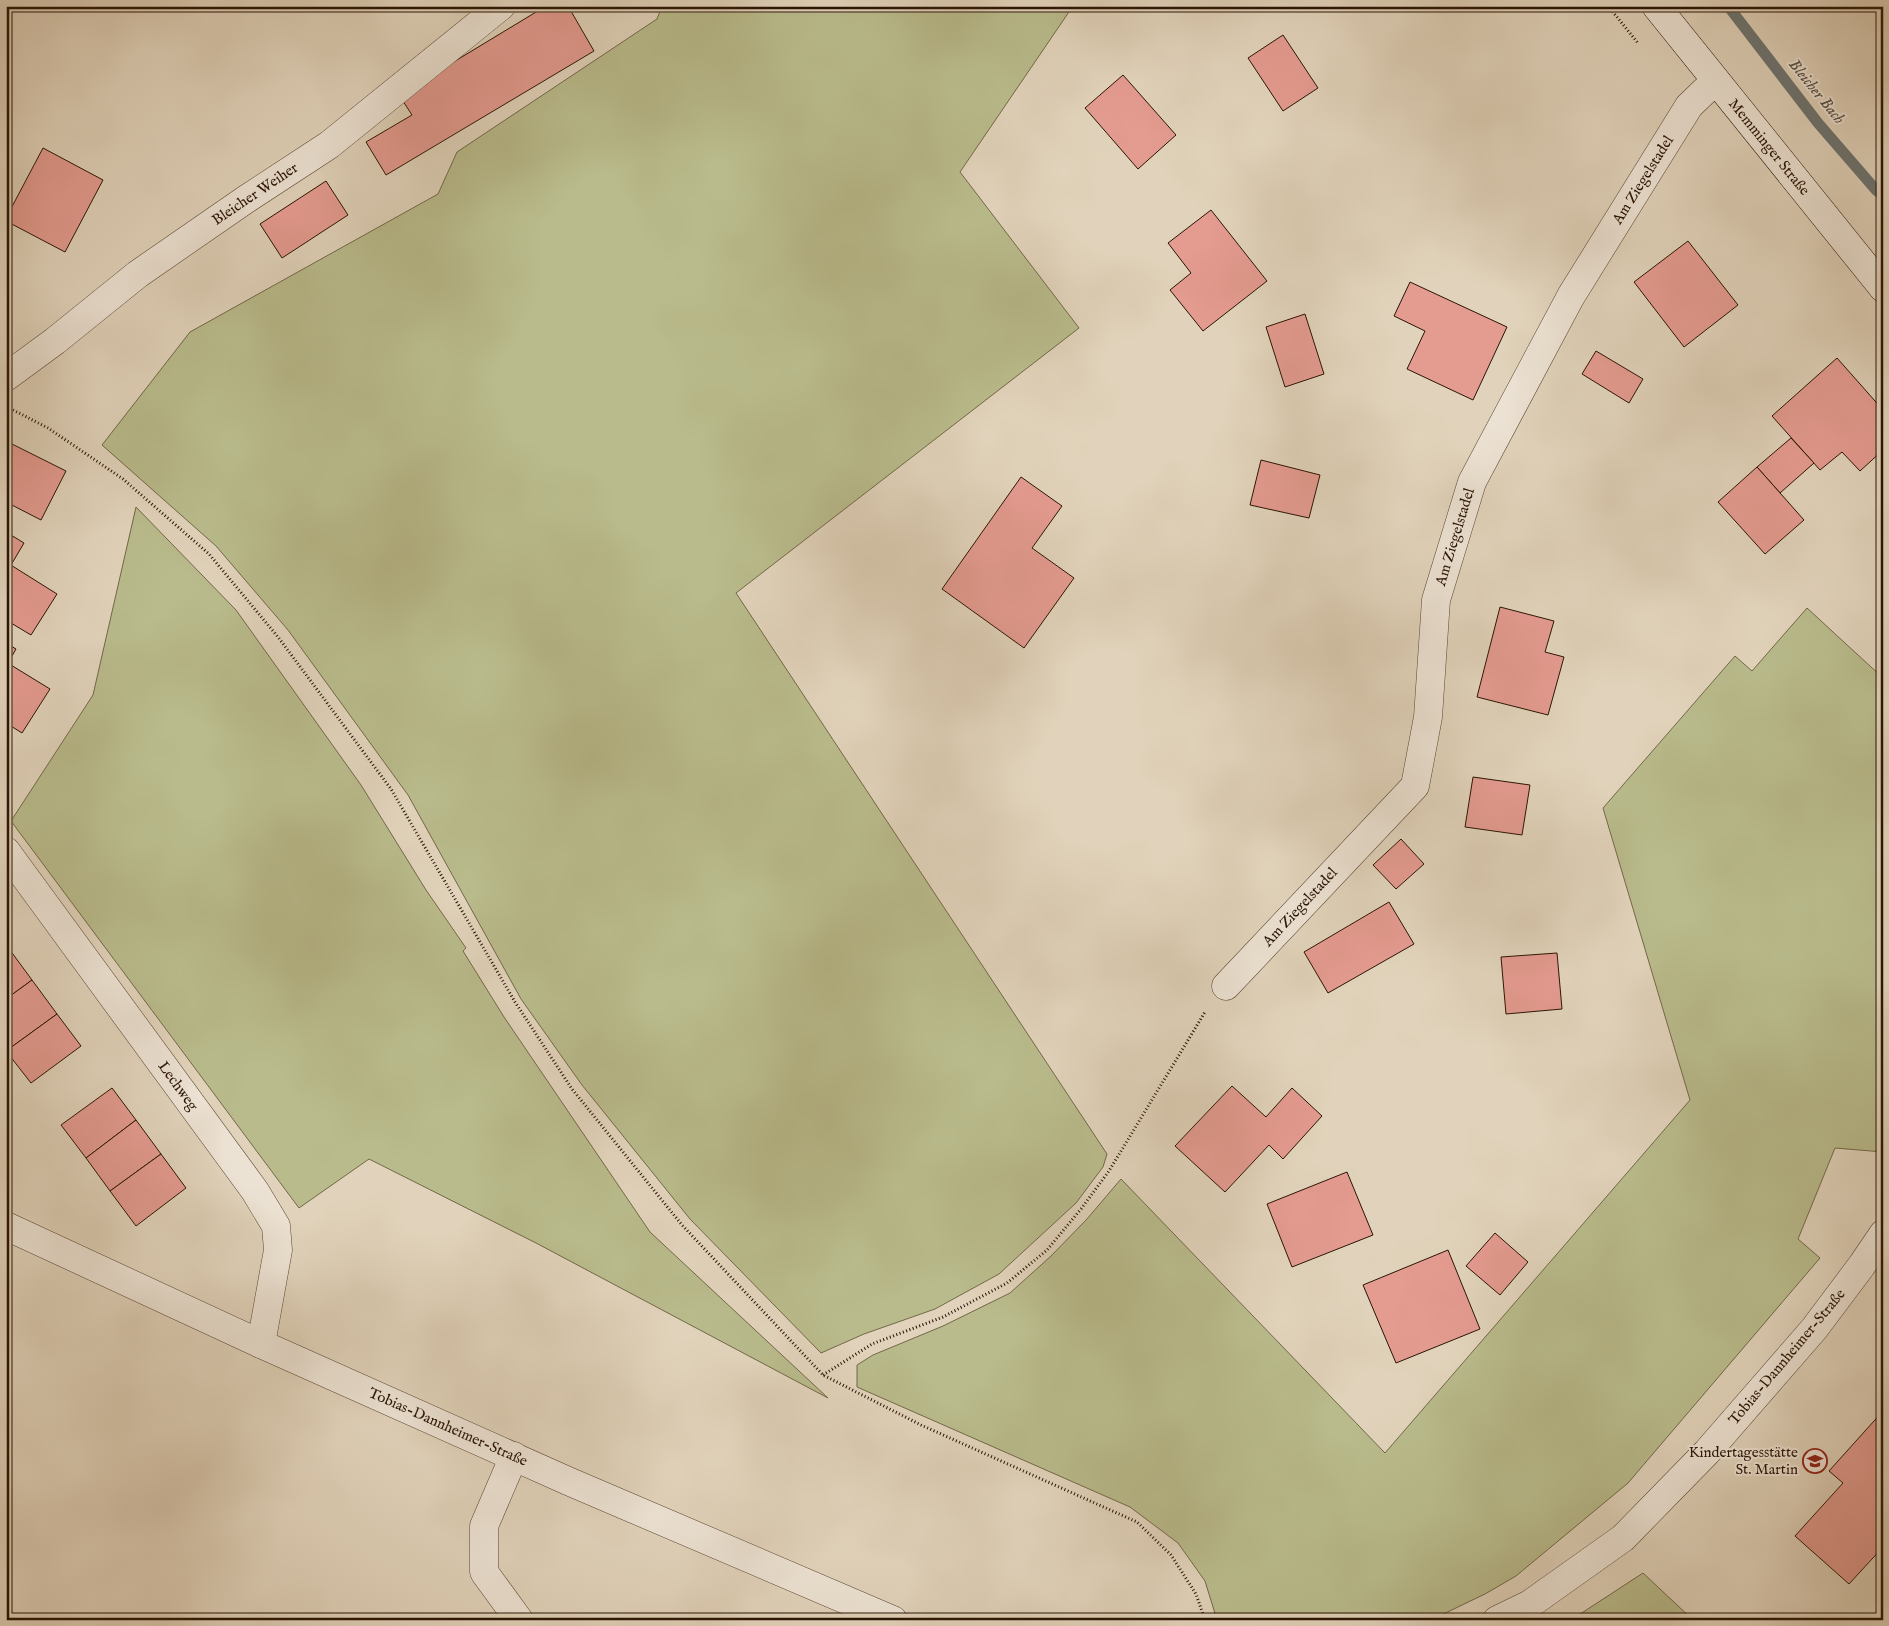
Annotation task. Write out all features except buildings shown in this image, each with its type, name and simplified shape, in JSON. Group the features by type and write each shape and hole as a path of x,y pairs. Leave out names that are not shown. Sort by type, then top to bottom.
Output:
{"street":[{"name":"Bleicher Weiher","path":"6,378 138,274 244,200 329,145 501,6"},
{"name":"Memminger Straße","path":"1656,6 1883,288"},
{"name":"Am Ziegelstadel","path":"1226,986 1415,786 1428,716 1436,600 1472,482 1571,296 1689,106 1715,81"},
{"name":"Lechweg","path":"6,851 255,1191 276,1226 278,1250 261,1344"},
{"name":"Tobias-Dannheimer-Straße","path":"6,1226 261,1344 568,1481 893,1620"},
{"name":"Tobias-Dannheimer-Straße","path":"1497,1620 1530,1604 1623,1538 1707,1452 1808,1336 1862,1266 1883,1234"},
{"path":"514,1456 484,1526 484,1572 519,1620"}],"path":[{"path":"6,407 48,428 123,479 208,554 278,637 391,789 514,1002 572,1089 682,1225 823,1375 921,1425 1137,1522 1170,1555 1196,1594 1205,1620"},
{"path":"823,1375 872,1344 943,1317 1007,1283 1047,1250 1109,1171 1202,1017 1226,986"}],"green space":[{"path":"662,6 1073,6 960,172 1079,328 736,593 1107,1154 1103,1167 1076,1203 999,1274 935,1309 864,1334 821,1353 690,1219 582,1085 521,999 408,795 288,630 216,546 102,445 190,332 438,194 457,152 657,19"},
{"path":"136,507 236,610 361,785 426,890 466,948 463,951 504,1017 650,1232 828,1398 536,1243 369,1159 299,1208 11,821 93,695"},
{"path":"1807,608 1883,678 1883,1152 1835,1148 1798,1239 1820,1258 1628,1483 1516,1576 1485,1594 1431,1620 1217,1620 1205,1581 1178,1543 1130,1507 857,1387 857,1365 873,1355 943,1326 1010,1293 1051,1256 1087,1219 1121,1179 1385,1453 1690,1100 1603,808 1735,656 1752,671"},
{"path":"1643,1573 1693,1620 1571,1620"}],"waterway":[{"name":"Bleicher Bach","path":"1728,6 1818,123 1876,190 1883,195"}],"place":[{"name":"Kindertagesstätte St. Martin","path":"1815,1461"}]}
